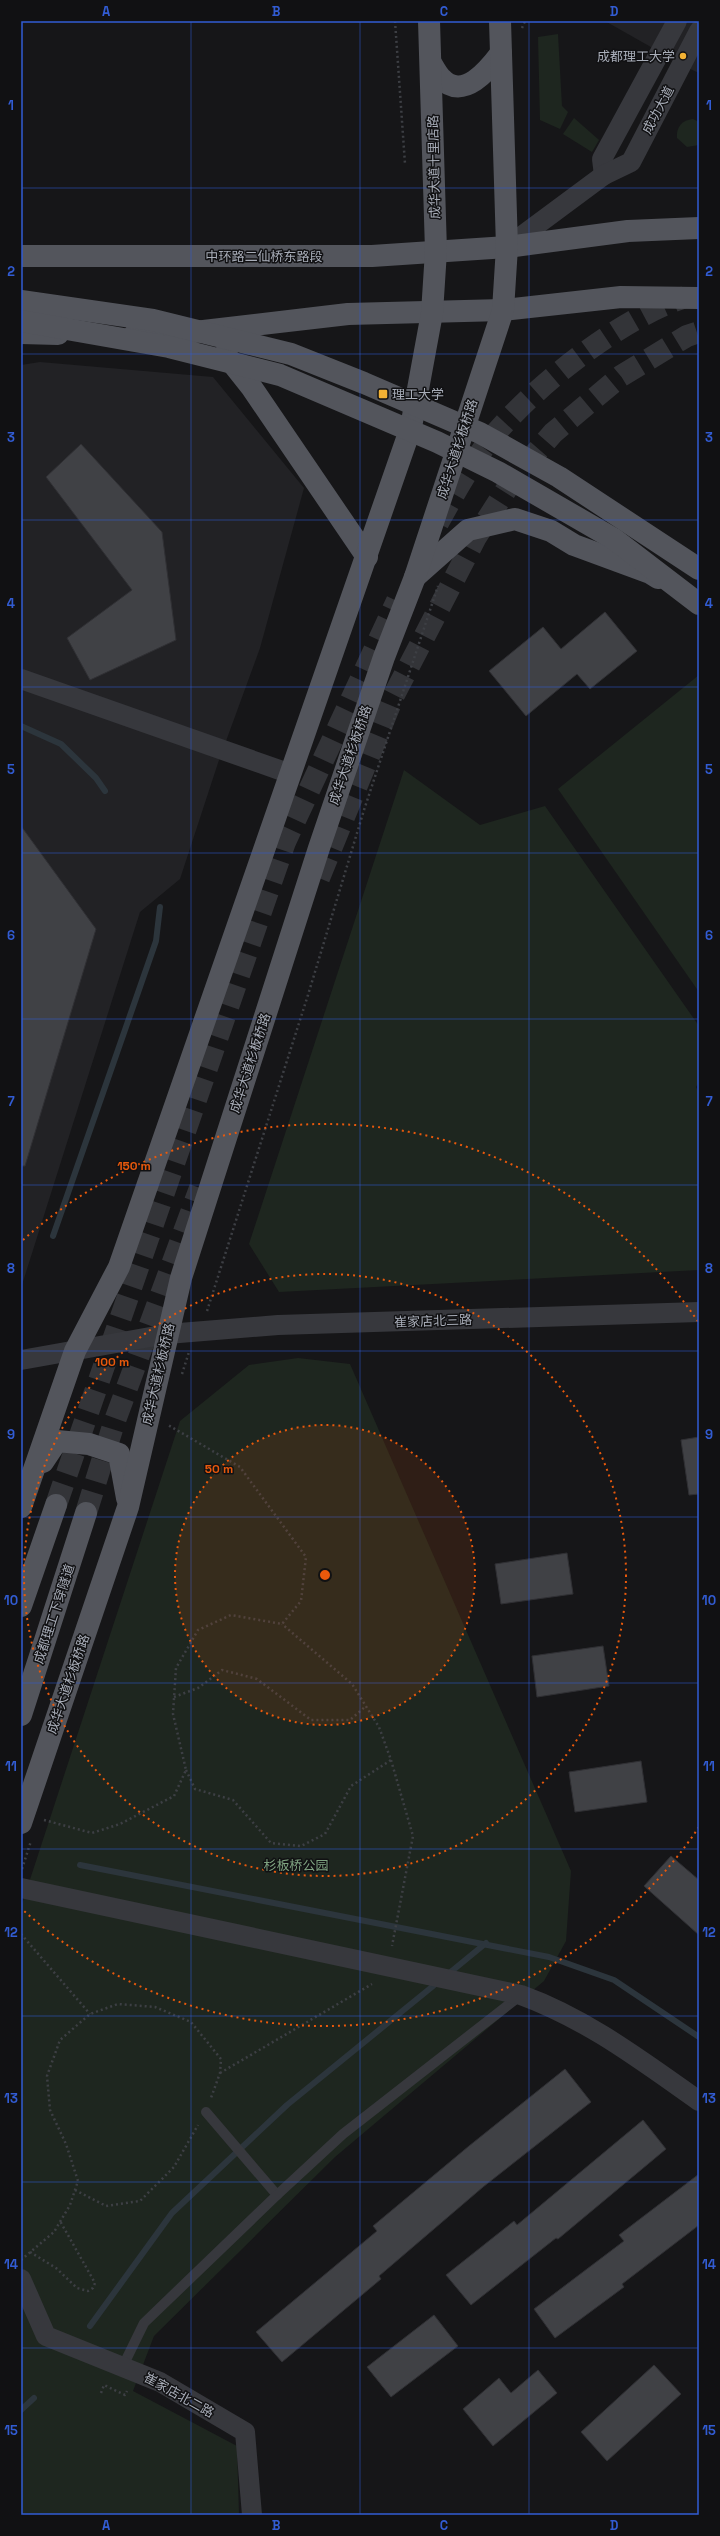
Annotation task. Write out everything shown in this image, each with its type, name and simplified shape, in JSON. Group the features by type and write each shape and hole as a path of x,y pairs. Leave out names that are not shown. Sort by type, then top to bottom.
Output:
{"main road":[{"name":"成华大道十里店路","path":"429,21 436,251 432,313"},
{"path":"500,21 507,247 503,310"},
{"path":"431,63 442,79 460,86 474,82 483,76 501,53"},
{"name":"中环路二仙桥东路段","path":"21,256 372,256 507,247 628,231 699,228"},
{"path":"21,333 169,335 348,314 503,310 622,297 699,298"},
{"path":"21,301 153,320 291,354 364,383 480,433 559,477 699,569"},
{"name":"成华大道杉板桥路","path":"30,1827 128,1507 181,1278 319,848 384,657 415,577 503,310"},
{"path":"21,1507 75,1351 119,1267 367,557 410,426 432,313"},
{"path":"21,321 168,347 280,376 437,442 498,472 614,539 696,604"},
{"path":"169,335 224,353 252,388 367,557"},
{"path":"415,577 468,530 515,519 552,531 574,545 650,572 696,604"},
{"path":"32,1477 58,1441 89,1444 119,1454 128,1507"},
{"path":"21,1606 56,1505"},
{"name":"成都理工下穿隧道","path":"21,1715 86,1513"}],"street":[{"name":"成功大道","path":"604,175 602,159 677,21"},
{"name":"成功大道","path":"507,247 604,175 631,162 699,31"},
{"path":"21,679 291,774"},
{"name":"崔家店北三路","path":"21,1360 167,1334 278,1325 699,1312"},
{"path":"21,1888 521,1995 556,2008 588,2025 699,2101"},
{"name":"崔家店北二路","path":"21,2279 46,2336 160,2382 245,2432 252,2515"}],"lane":[{"path":"123,2366 144,2323 343,2134 521,1995"},
{"path":"206,2112 277,2196"}],"path":[{"path":"395,21 405,164"},
{"path":"180,1381 196,1332 207,1310 308,995 364,810 439,583"},
{"path":"164,1432 168,1417"},
{"path":"166,1424 240,1467 306,1557 301,1601 282,1624"},
{"path":"220,2073 371,1986 379,1945 392,1947 398,1908 413,1836 391,1760 379,1727 352,1684 282,1624 231,1615 198,1630 176,1668 173,1714 186,1770 195,1789 233,1800 271,1843 301,1846 325,1834 351,1786 391,1760"},
{"path":"174,1697 198,1688 222,1670 256,1679 311,1720 350,1720 366,1706"},
{"path":"21,1873 30,1827 92,1833 120,1824 174,1796 186,1770"},
{"path":"21,1934 90,2014"},
{"path":"21,2260 54,2232 78,2181 66,2144 50,2110 47,2076 60,2040 90,2014 118,2004 155,2006 191,2022 221,2059 220,2073 206,2112 174,2167 140,2201 106,2206 75,2190"},
{"path":"30,2252 56,2268 78,2288 88,2291 93,2288 95,2283 60,2221"}],"shaded area":[{"name":"成都理工大学","path":"605,21 699,21 699,73 688,68"},
{"path":"40,362 213,377 304,488 260,648 218,763 180,879 140,912 21,1288 21,365"}],"green space":[{"path":"558,34 562,106 568,112 560,129 540,120 538,37"},
{"path":"574,118 599,140 592,152 563,134"},
{"path":"693,119 699,122 699,145 687,147 677,138 677,134 680,125"},
{"path":"699,675 699,992 558,789"},
{"path":"404,770 480,825 545,806 699,1026 699,1082 696,1087 699,1093 699,1270 279,1292 249,1244"},
{"name":"杉板桥公园","path":"298,1358 350,1364 571,1871 566,1941 544,1981 335,2157 154,2336 133,2391 237,2446 239,2515 21,2515 21,1907 180,1421 249,1365"}],"building":[{"path":"81,444 162,532 176,640 90,680 67,638 132,590 46,477"},
{"path":"605,612 637,651 590,689 577,674 526,716 489,671 543,627 561,649"},
{"path":"21,826 96,929 25,1166 21,1166"},
{"path":"699,1437 699,1494 689,1495 681,1440"},
{"path":"567,1553 573,1594 501,1604 495,1564"},
{"path":"603,1646 609,1686 537,1697 532,1656"},
{"path":"641,1761 647,1802 575,1812 569,1772"},
{"path":"671,1856 699,1880 699,1935 644,1886"},
{"path":"565,2069 591,2102 483,2187 379,2276 381,2279 282,2362 256,2332 377,2231 373,2226"},
{"path":"643,2120 666,2149 558,2239 556,2238 471,2305 446,2275 514,2221 517,2225"},
{"path":"699,2174 699,2225 622,2284 624,2287 555,2338 534,2309 624,2241 619,2235"},
{"path":"434,2315 458,2346 391,2397 367,2367"},
{"path":"654,2365 681,2394 607,2461 581,2432"},
{"path":"538,2370 557,2393 493,2446 463,2409 499,2378 511,2393"}],"waterway":[{"path":"21,726 61,744 96,778 105,791"},
{"path":"53,1236 156,941 160,907"},
{"path":"80,1865 549,1957 614,1980 699,2037"},
{"path":"447,1975 486,1943"},
{"path":"90,2326 172,2213 287,2105 438,1982"},
{"path":"21,2410 34,2398"}],"tunnel":[{"path":"438,523 462,480 482,450 529,398 553,377 606,338 659,307 685,297"},
{"path":"319,878 394,695 476,537 513,479 553,433 621,376 687,336 699,332"},
{"path":"56,1505 285,842 397,601"},
{"path":"86,1513 113,1426 200,1188"}],"place":[{"name":"成都理工大学","path":"683,56"},
{"name":"理工大学","path":"383,394"}]}
